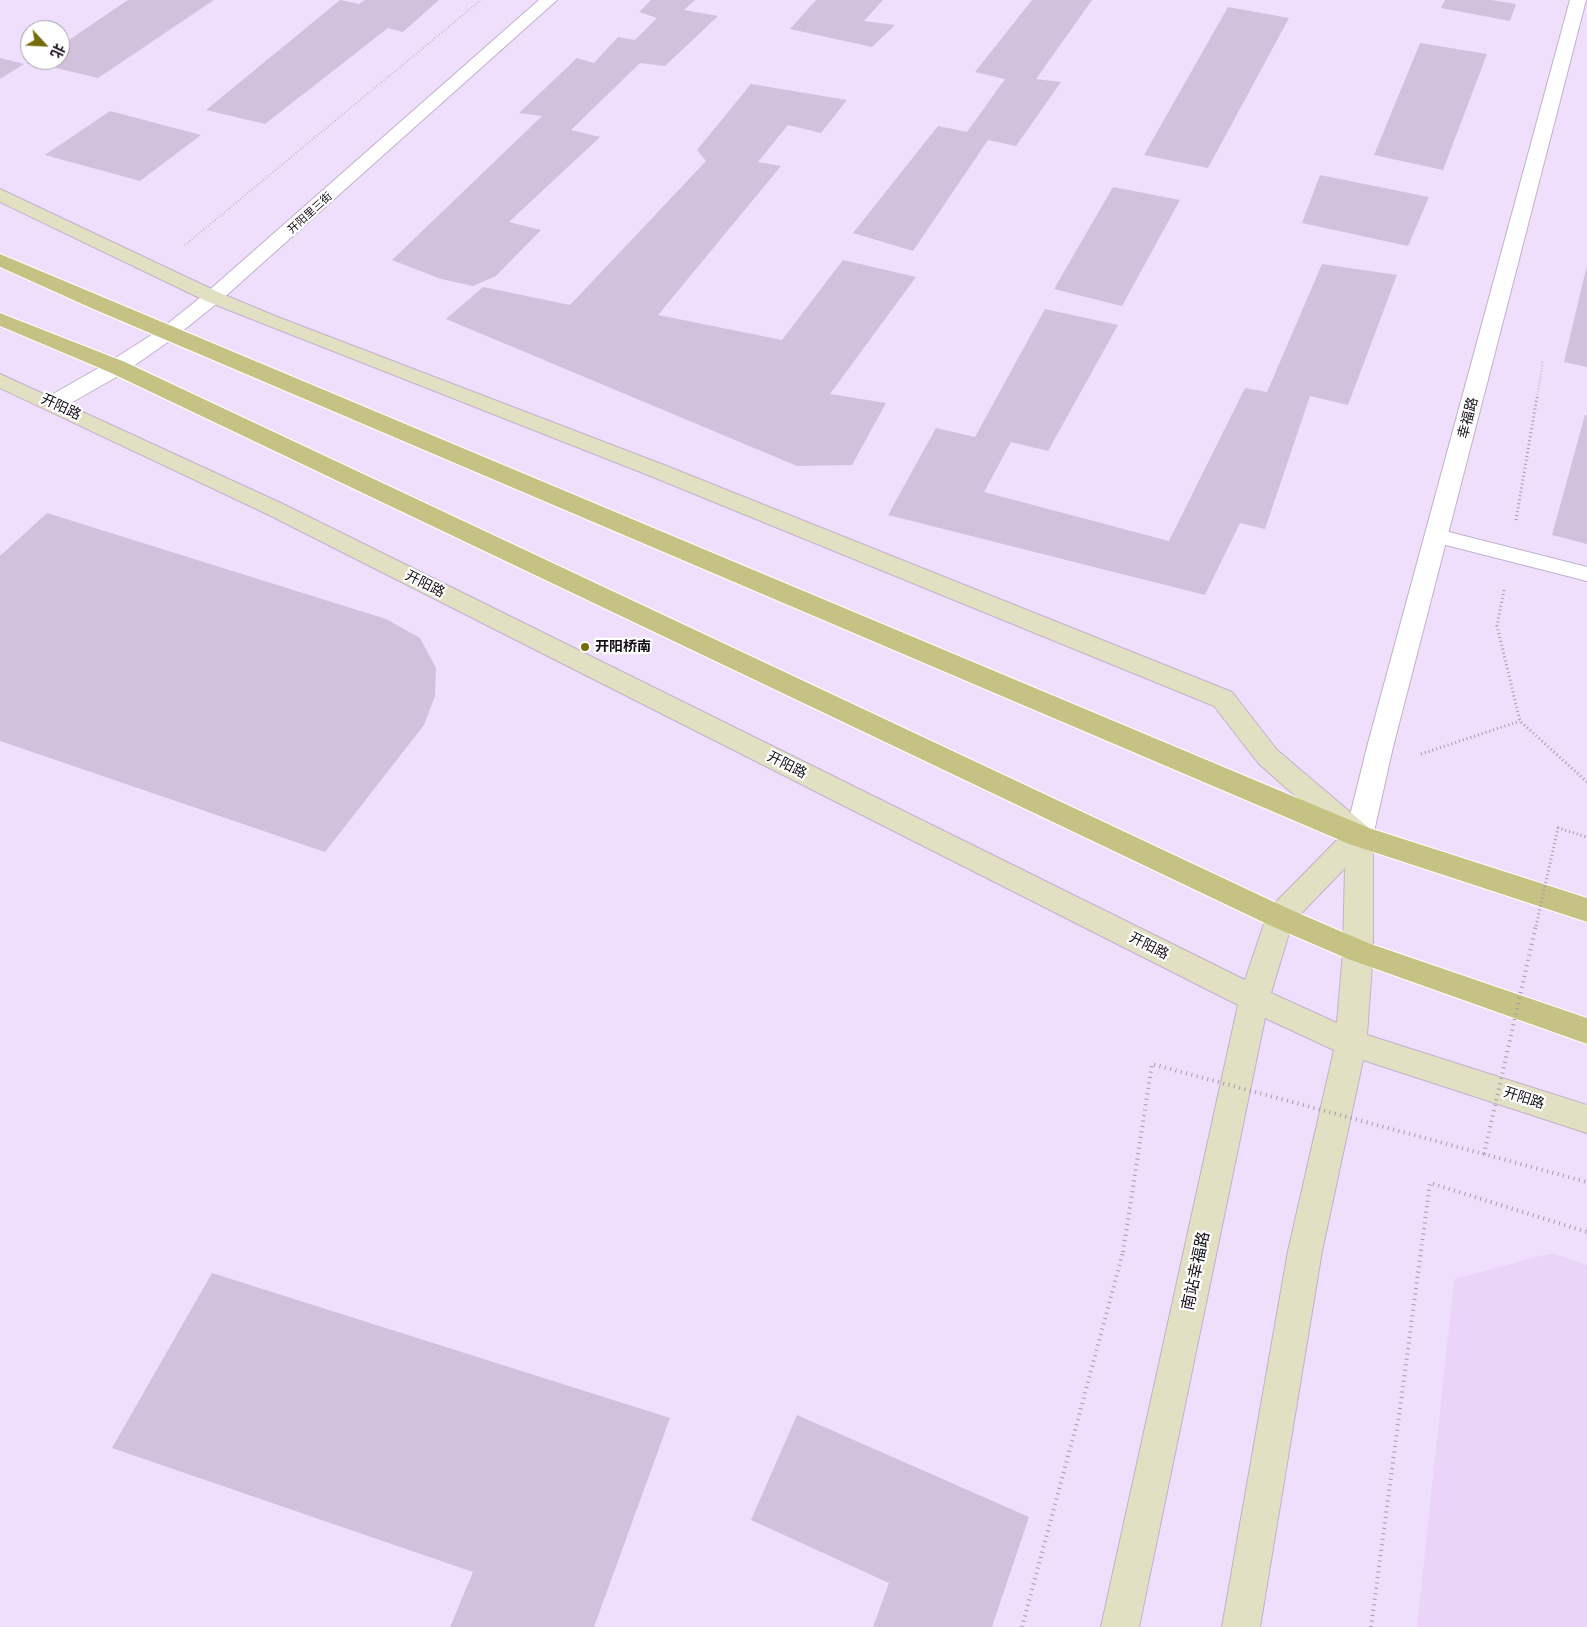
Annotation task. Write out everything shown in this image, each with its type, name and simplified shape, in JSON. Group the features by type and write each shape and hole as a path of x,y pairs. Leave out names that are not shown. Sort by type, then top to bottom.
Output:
{"main road":[{"path":"0,260 168,333 1359,836 1587,910"},
{"path":"0,319 117,367 1279,917 1358,951 1587,1031"}],"street":[{"name":"开阳里三街","path":"54,403 117,367 168,333 213,297 549,0"},
{"name":"幸福路","path":"1359,836 1578,0"},
{"path":"0,195 213,297 656,470 1223,699 1268,756 1359,836 1358,951 1352,1043 1305,1250 1241,1627"},
{"name":"开阳路","path":"0,380 54,403 275,509 1254,999 1352,1043 1587,1119"},
{"path":"1279,917 1359,836"},
{"name":"南站幸福路","path":"1120,1627 1254,999 1279,917"}],"lane":[{"path":"1437,536 1587,574"}],"path":[{"path":"184,245 481,0"},
{"path":"1418,755 1520,721"},
{"path":"1484,1154 1558,828 1587,837"},
{"path":"1022,1627 1123,1252 1152,1064 1587,1182"},
{"path":"1370,1627 1430,1182 1587,1232"}],"shaded area":[{"path":"1552,1253 1587,1265 1587,1627 1417,1627 1454,1279"}],"building":[{"path":"128,0 214,0 98,78 64,70 70,70 70,39"},
{"path":"340,0 359,4 365,0 439,0 403,32 388,28 265,124 206,110"},
{"path":"651,0 695,0 684,10 718,16 665,66 640,63 571,130 600,137 509,222 541,230 496,276 473,286 441,279 392,260 542,116 519,113 577,58 594,63 618,37 635,40 657,18 639,12"},
{"path":"816,0 883,0 864,21 895,25 872,47 790,29"},
{"path":"1032,0 1092,0 1036,79 1061,82 1016,146 988,140 913,251 853,233 938,126 967,132 1005,79 975,72"},
{"path":"1445,0 1491,0 1516,4 1510,21 1441,8"},
{"path":"1228,7 1289,18 1208,168 1144,155"},
{"path":"1420,43 1487,54 1443,170 1374,155"},
{"path":"0,58 20,63 20,66 0,79"},
{"path":"751,84 847,100 821,133 788,125 758,162 781,166 658,315 782,340 843,260 916,277 830,394 886,403 852,465 797,466 446,319 483,287 570,305 706,161 697,150"},
{"path":"110,111 201,135 140,181 45,155"},
{"path":"1320,175 1429,197 1408,246 1302,223"},
{"path":"1113,187 1180,200 1122,306 1054,289"},
{"path":"1322,264 1397,275 1348,405 1310,396 1265,529 1240,523 1205,595 888,515 936,428 975,437 1045,309 1118,325 1048,451 1011,442 984,492 1169,541 1245,388 1267,392"},
{"path":"1587,269 1587,367 1564,362"},
{"path":"1585,415 1587,415 1587,544 1552,535"},
{"path":"47,513 386,619 420,638 436,668 435,696 424,725 325,852 0,741 0,556"},
{"path":"212,1273 670,1418 594,1627 450,1627 473,1572 112,1448"},
{"path":"797,1415 1029,1517 992,1627 873,1627 889,1583 751,1520"}],"place":[{"name":"开阳桥南","path":"585,647"}]}
